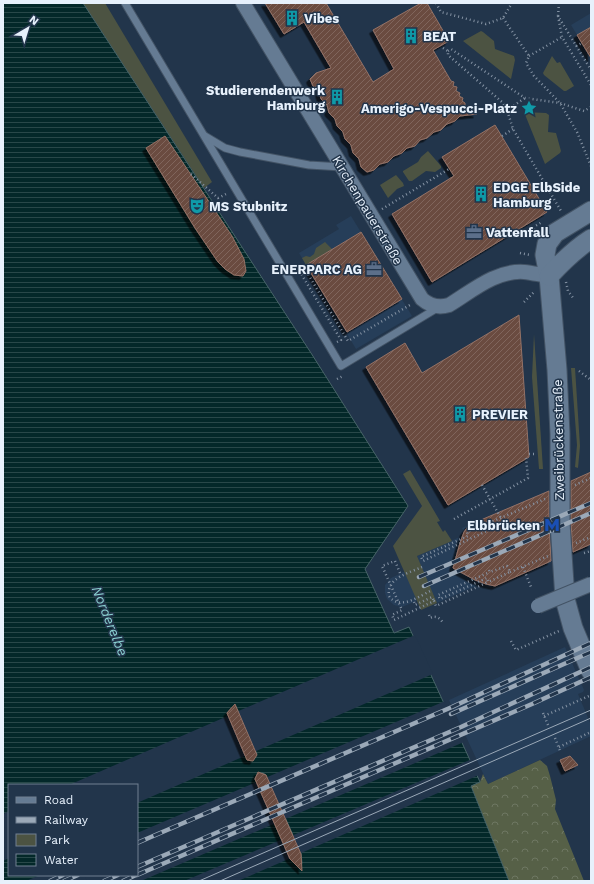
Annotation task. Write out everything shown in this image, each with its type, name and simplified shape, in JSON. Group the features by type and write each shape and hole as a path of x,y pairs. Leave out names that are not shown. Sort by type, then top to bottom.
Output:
{"main road":[{"name":"Zweibrückenstraße","path":"591,211 555,233 547,244 545,255 549,276 557,370 560,428 560,523 565,599 573,628 591,671"},
{"path":"549,276 573,251 591,239"}],"street":[{"name":"Kirchenpauerstraße","path":"243,3 422,299 432,306 439,307"},
{"path":"439,307 449,305 491,279 499,276 524,272 549,276"},
{"path":"538,606 591,584"}],"lane":[{"path":"125,3 342,366 439,307"},
{"path":"203,135 225,148 235,151 309,165 342,167"}],"path":[{"path":"436,3 441,12 486,24 503,18 512,3"},
{"path":"559,3 558,16 562,37 591,85"},
{"path":"558,16 591,70"},
{"path":"503,18 529,56"},
{"path":"562,37 529,56 526,63 534,76 560,103 577,132 591,166"},
{"path":"576,46 582,43"},
{"path":"443,48 448,51 451,50 525,98 560,103 584,111 591,107"},
{"path":"448,51 448,55 502,102 507,110 513,130 561,211"},
{"path":"507,110 525,98"},
{"path":"502,136 513,130"},
{"path":"382,209 449,168"},
{"path":"192,174 218,198 226,194"},
{"path":"339,337 300,272 305,269 348,341 410,305"},
{"path":"580,371 591,380"},
{"path":"529,454 534,454"},
{"path":"454,519 528,478 526,458"},
{"path":"570,488 591,478"},
{"path":"482,485 501,518"},
{"path":"488,523 491,529 475,538 423,561 421,557 468,536 467,532 550,496"},
{"path":"584,553 591,551"},
{"path":"400,573 395,561 382,566 402,610 392,615 394,620 434,602"},
{"path":"414,602 415,605 432,597 436,606 487,583 510,572 507,566 490,571 438,595 440,599 487,578 487,583"},
{"path":"422,567 394,580 390,586 389,596 394,601 402,603 432,590"},
{"path":"523,567 531,587"},
{"path":"428,615 430,618 437,617 442,623"},
{"path":"511,641 516,650 559,631"},
{"path":"548,725 543,715 589,696"},
{"path":"555,738 560,749 591,732"}],"shaded area":[{"path":"591,13 591,58 571,25"},
{"path":"351,216 412,316 356,349 299,253 339,229 336,225"},
{"path":"591,472 591,544 495,586 487,587 485,582 437,603 433,594 402,607 394,605 387,599 385,585 391,578 420,564 417,556 462,536 464,532 462,528"},
{"path":"565,647 584,690 578,694 591,725 591,736 488,784 449,700"}],"green space":[{"path":"83,3 105,3 212,182 204,188"},
{"path":"481,31 494,41 495,49 514,56 515,60 511,79 463,41"},
{"path":"552,56 557,63 560,62 574,86 566,91 564,91 543,73"},
{"path":"524,112 546,113 549,115 548,132 556,133 561,151 545,164"},
{"path":"428,151 441,166 441,168 435,172 426,171 412,181 409,181 403,171 418,162"},
{"path":"396,175 404,186 397,189 388,198 380,185"},
{"path":"325,242 332,249 306,265 302,258 306,256 310,257 314,254 316,248"},
{"path":"534,334 543,469 539,469 532,377"},
{"path":"571,368 575,368 580,446 578,468 575,467 577,445"},
{"path":"410,470 440,521 437,522 443,532 445,530 452,541 417,556 437,603 421,610 393,546 422,506 403,474"},
{"path":"540,760 547,766 556,800 555,809 584,881 509,881 471,786 480,782 483,774 488,784"}],"water":[{"name":"Norderelbe","path":"3,3 83,3 311,353 408,506 365,569 394,633 409,627 480,782 471,786 509,881 89,881 138,876 138,784 8,784 8,876 75,876 77,881 3,881","holes":["234,707 237,709 257,754 252,760 247,758 227,713 231,708","259,773 266,775 301,853 302,863 300,868 290,859 255,779"]}],"pier":[{"path":"415,635 433,674 254,752 236,712"},
{"path":"445,701 464,742 283,820 265,778"},
{"path":"230,715 247,755 138,803 138,784 71,784"},
{"path":"472,759 479,775 299,854 291,836"},
{"path":"259,781 276,823 141,881 87,881 84,876 138,876 138,833"},
{"path":"8,812 8,858 3,861 3,814"},
{"path":"283,839 291,858 238,881 184,881"},
{"path":"38,876 77,876 79,881 26,881"}],"building":[{"path":"265,3 326,3 373,82 394,69 373,30 421,3 427,3 449,41 433,50 451,81 454,82 453,86 457,87 456,91 460,93 459,96 463,98 462,101 465,103 465,106 477,114 460,116 455,121 447,124 441,130 434,132 427,138 420,140 415,146 407,148 402,153 394,156 388,162 380,164 374,170 367,172 361,167 359,159 353,153 351,145 345,139 343,132 337,126 335,119 329,113 327,105 321,99 319,92 313,86 310,79 316,73 331,68 304,22 284,34"},
{"path":"591,27 591,58 577,35"},
{"name":"EDGE ElbSide Hamburg","path":"495,125 547,212 432,282 392,214 454,176 442,157"},
{"name":"MS Stubnitz","path":"165,136 232,236 244,259 246,271 243,276 234,275 218,262 195,228 146,148"},
{"path":"361,232 402,299 347,332 306,265"},
{"name":"PREVIER","path":"519,315 529,457 448,505 366,367 405,343 422,373"},
{"path":"591,472 591,544 573,552 571,481"},
{"path":"549,491 551,561 495,586 475,580 453,568 464,532 469,525"},
{"path":"235,704 257,755 253,761 247,760 227,713"},
{"path":"570,756 578,765 565,771 560,760"},
{"path":"258,772 266,775 301,854 302,871 290,859 255,779"}],"tram line":[{"path":"199,881 591,710"},
{"path":"220,881 591,718"}],"railway":[{"path":"419,577 591,503"},
{"path":"424,586 591,513"},
{"path":"138,843 452,707 591,643"},
{"path":"451,714 591,652"},
{"path":"138,867 461,727 591,667"},
{"path":"138,875 591,677"},
{"path":"50,881 61,876"},
{"path":"64,881 76,876"},
{"path":"104,881 116,876"},
{"path":"123,881 134,876"}],"place":[{"name":"Vibes","path":"292,18"},
{"name":"BEAT","path":"411,36"},
{"name":"Studierendenwerk Hamburg","path":"337,97"},
{"name":"Amerigo-Vespucci-Platz","path":"529,108"},
{"name":"EDGE ElbSide Hamburg","path":"481,194"},
{"name":"MS Stubnitz","path":"197,206"},
{"name":"Vattenfall","path":"474,232"},
{"name":"ENERPARC AG","path":"374,269"},
{"name":"PREVIER","path":"460,414"},
{"name":"Elbbrücken","path":"552,525"}]}
